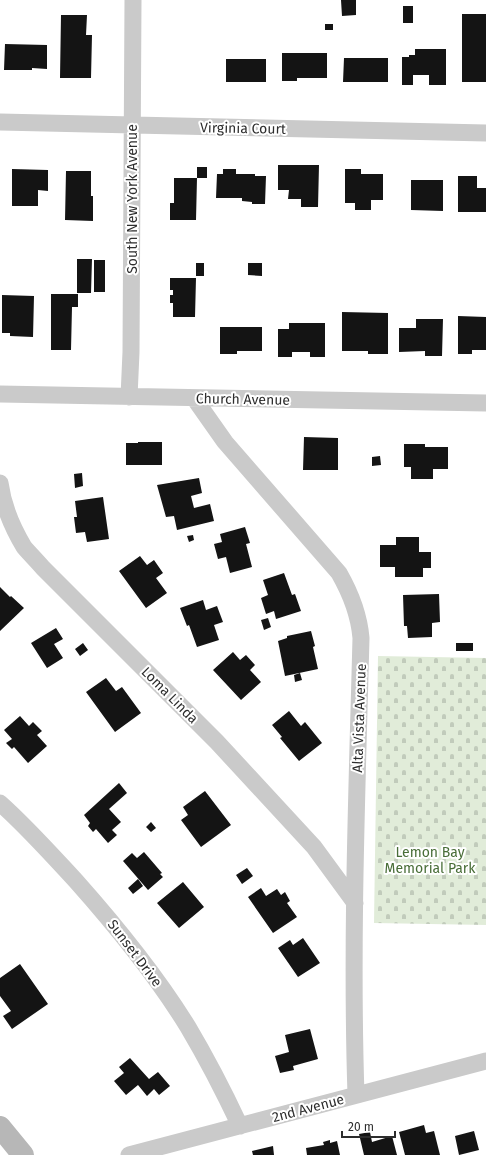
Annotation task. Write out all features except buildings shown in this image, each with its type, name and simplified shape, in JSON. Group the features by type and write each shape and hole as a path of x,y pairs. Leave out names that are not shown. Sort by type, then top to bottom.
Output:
{"street":[{"name":"South New York Avenue","path":"129,397 131,352 133,0"},
{"name":"Virginia Court","path":"0,122 486,133"},
{"name":"Church Avenue","path":"0,394 486,403"},
{"name":"Alta Vista Avenue","path":"194,398 225,442 339,573 350,592 357,610 362,638 355,903 354,1032 356,1095"},
{"name":"Loma Linda","path":"0,482 8,516 25,547 43,568 228,754 314,847 355,903"},
{"name":"Sunset Drive","path":"0,803 52,855 105,914 148,968 187,1026 213,1071 240,1126"},
{"name":"2nd Avenue","path":"129,1155 486,1061"},
{"path":"0,1127 19,1154"}],"green space":[{"name":"Lemon Bay Memorial Park","path":"378,656 486,658 486,925 374,923"}]}
